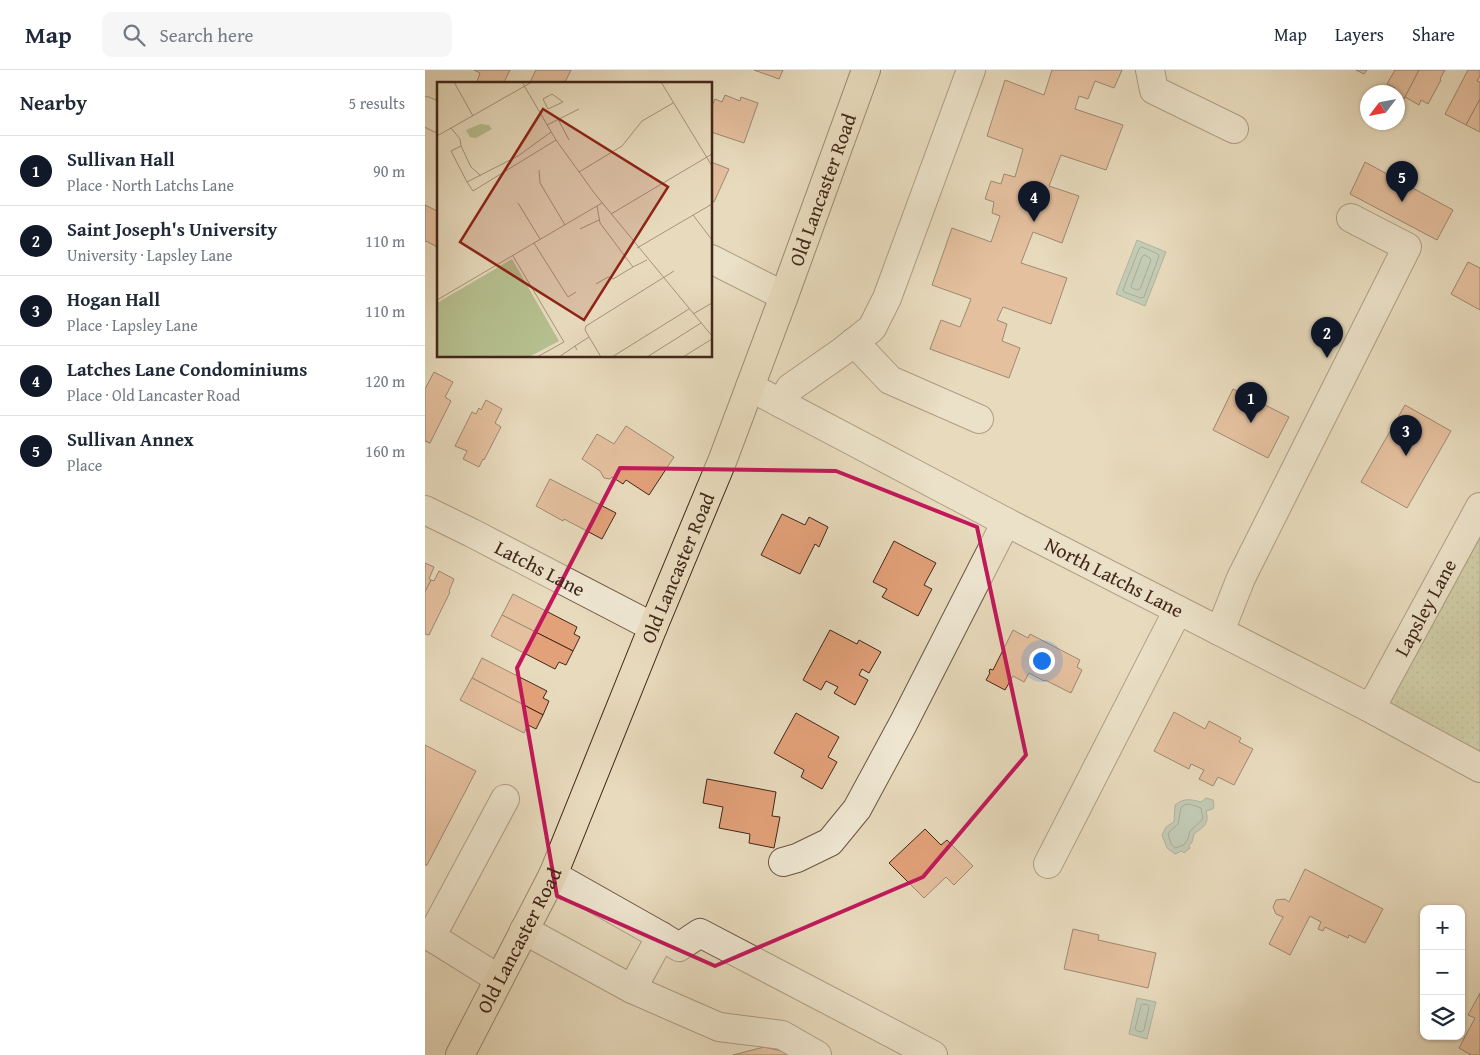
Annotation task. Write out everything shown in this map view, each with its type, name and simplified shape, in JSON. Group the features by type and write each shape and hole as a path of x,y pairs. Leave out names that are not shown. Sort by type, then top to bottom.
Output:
{"main road":[{"name":"Old Lancaster Road","path":"460,1055 553,876 723,460 866,70"}],"street":[{"path":"782,404 790,388 872,328 887,298 971,70"},
{"path":"1150,70 1154,90 1234,129"},
{"path":"425,111 437,117"},
{"path":"1219,631 1227,616 1241,578 1407,247 1351,218"},
{"path":"713,260 784,296"},
{"path":"854,342 890,380 979,419"},
{"name":"North Latchs Lane","path":"750,387 1006,522 1368,707 1480,768"},
{"name":"Lapsley Lane","path":"1368,707 1378,695 1480,507"},
{"name":"Latchs Lane","path":"425,510 653,628"},
{"path":"783,862 797,858 830,842 857,809 903,724 1006,522"},
{"path":"1048,864 1178,610"},
{"path":"499,979 428,935 505,799"},
{"path":"553,876 679,947 700,933 933,1055"},
{"path":"524,930 632,989 719,1027 782,1035 817,1055"},
{"path":"632,989 661,936"}],"highlighted area":[{"path":"620,468 836,471 977,527 1026,755 923,877 715,966 557,896 517,668"}],"green space":[{"path":"1480,532 1480,751 1389,704"}],"water":[{"path":"1137,240 1166,252 1145,306 1116,294"},
{"path":"1206,798 1213,800 1214,805 1213,809 1206,811 1206,822 1194,834 1189,846 1190,848 1184,853 1182,851 1175,854 1167,848 1162,835 1166,827 1174,822 1175,805 1187,800 1201,802"},
{"path":"1137,998 1156,1002 1147,1039 1129,1034"}],"building":[{"path":"474,70 510,70 504,82 477,82 480,73"},
{"path":"536,70 571,70 565,82 530,82"},
{"path":"754,70 783,70 779,79"},
{"path":"1052,70 1122,70 1114,88 1095,81 1088,99 1079,96 1075,109 1123,125 1106,170 1061,155 1049,186 1079,196 1062,243 1033,232 1021,263 1067,278 1051,324 1003,307 997,320 1007,324 1002,341 1020,348 1009,378 930,349 941,320 960,327 971,299 932,285 952,228 991,242 1000,216 992,213 994,202 985,199 991,181 1001,184 1004,174 1015,177 1023,149 987,136 1005,80 1044,95"},
{"path":"1356,70 1367,70 1364,74"},
{"path":"1395,70 1419,70 1405,97 1405,85 1387,84"},
{"path":"1419,70 1445,70 1428,104 1421,100 1419,105 1405,97"},
{"path":"1468,70 1480,70 1480,76 1477,81 1480,82 1480,99 1466,125 1445,114"},
{"path":"725,95 740,101 741,97 758,103 744,143 713,133 713,104 715,99 722,102"},
{"path":"1480,99 1480,132 1466,125"},
{"path":"1365,162 1453,210 1437,240 1350,194"},
{"path":"713,163 729,169 713,202"},
{"path":"425,205 437,211 437,247 425,242"},
{"path":"1468,262 1480,268 1480,310 1451,294"},
{"path":"434,372 453,382 445,397 451,401 430,443 425,441 425,389"},
{"path":"1233,389 1289,417 1268,458 1213,430"},
{"path":"486,400 502,409 495,423 501,427 479,467 463,459 467,451 455,446 472,412 476,414 479,408 481,410"},
{"path":"1405,405 1451,431 1407,508 1361,482"},
{"path":"626,426 674,457 649,495 626,480 623,484 612,477 610,479 604,478 600,471 582,459 597,434 614,444"},
{"path":"550,479 616,513 602,539 536,506"},
{"path":"782,514 805,525 809,517 828,527 819,547 815,544 800,574 761,555"},
{"path":"894,541 936,563 924,585 932,589 918,616 882,597 887,589 873,582"},
{"path":"425,563 434,567 429,579 431,580 425,592"},
{"path":"439,571 454,579 450,592 429,635 425,634 425,592 431,580 434,581"},
{"path":"513,594 577,627 574,634 580,637 573,651 502,615"},
{"path":"502,615 573,651 566,665 559,662 555,669 491,636"},
{"path":"830,630 857,644 859,640 881,652 869,673 862,669 859,675 868,680 855,705 834,693 838,687 826,681 821,690 803,680"},
{"path":"1013,630 1028,638 1030,634 1080,660 1077,667 1082,670 1071,693 1029,673 1024,682 1013,676 1005,690 986,680 990,669 993,670"},
{"path":"482,658 547,691 543,698 549,701 543,715 472,678"},
{"path":"472,678 543,715 536,729 528,725 524,733 460,700"},
{"path":"1174,712 1205,729 1209,721 1241,738 1239,742 1253,749 1234,785 1218,777 1213,786 1199,779 1204,770 1191,764 1189,769 1154,751"},
{"path":"796,713 839,737 828,757 837,762 822,789 801,777 804,770 774,753"},
{"path":"425,745 476,771 427,865 425,865"},
{"path":"707,779 776,792 772,816 780,817 774,848 749,843 750,834 719,828 723,807 703,803"},
{"path":"925,829 941,845 947,840 973,866 954,885 946,877 924,898 889,863"},
{"path":"1305,869 1383,909 1365,943 1349,935 1348,938 1325,927 1323,931 1318,929 1321,922 1310,916 1290,955 1269,944 1283,917 1276,914 1273,907 1276,900 1285,899 1289,902"},
{"path":"1073,929 1099,935 1098,940 1156,953 1148,988 1064,969"},
{"path":"1480,993 1480,1055 1471,1055 1459,1048 1465,1040 1475,1018 1468,1015"},
{"path":"764,1047 795,1054 796,1055 733,1055"}],"place":[{"name":"Sullivan Annex","path":"1402,202"},
{"name":"Latches Lane Condominiums","path":"1034,222"},
{"name":"Saint Joseph's University","path":"1327,358"},
{"name":"Sullivan Hall","path":"1251,423"},
{"name":"Hogan Hall","path":"1406,456"}]}
